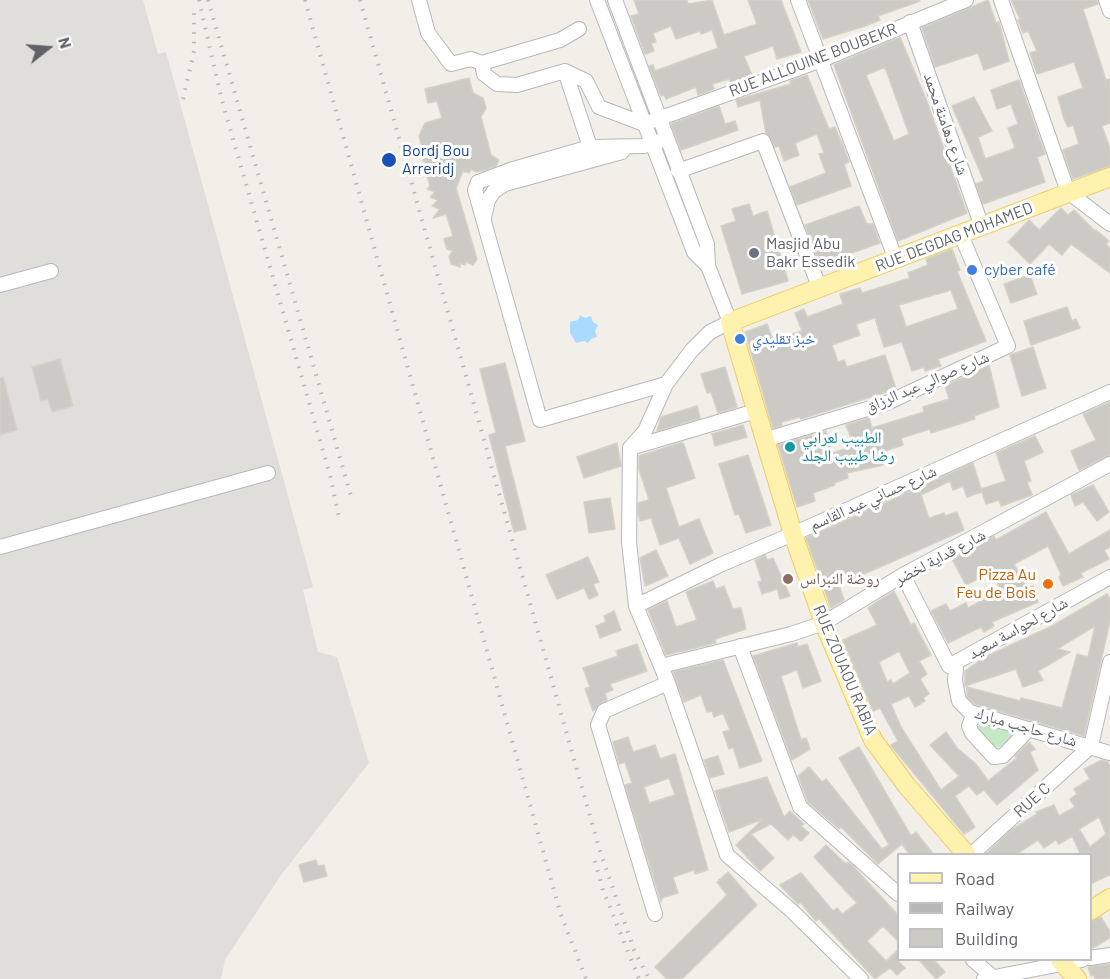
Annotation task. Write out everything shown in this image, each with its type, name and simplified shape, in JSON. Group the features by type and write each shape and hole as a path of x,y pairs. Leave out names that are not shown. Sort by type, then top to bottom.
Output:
{"main road":[{"name":"RUE DEGDAG MOHAMED","path":"730,322 1110,177"},
{"name":"RUE ZOUAOU RABIA","path":"730,322 793,534 824,623 873,740 907,786 964,853"},
{"path":"1092,910 1110,898"},
{"path":"1062,961 1077,979"}],"street":[{"path":"418,0 428,33 451,64 471,59 482,63 561,40 579,29"},
{"path":"597,0 644,124 648,145 694,252 708,266"},
{"path":"615,0 707,244 708,266 730,322 710,332 666,384 645,431 630,448 629,543 636,606 668,683 727,855 792,911 861,979"},
{"path":"798,0 819,61 896,260"},
{"name":"RUE ALLOUINE BOUBEKR","path":"644,124 658,117 819,61 966,0"},
{"path":"1001,0 1068,192 1110,224"},
{"path":"1106,0 1110,11"},
{"name":"شارع دهامنة محمد","path":"910,22 982,226"},
{"path":"482,63 484,74 497,84 517,85 565,71 586,81 599,107 644,124"},
{"path":"565,71 590,147"},
{"path":"483,223 488,200 494,191 505,184 666,139"},
{"path":"678,171 763,141 820,289"},
{"path":"648,145 590,147 478,182 475,190 540,420 666,384"},
{"name":"شارع صوالي عبد الرزاق","path":"765,440 887,403 1008,346 961,235"},
{"path":"0,285 51,271"},
{"name":"شارع حساني عبد القاسم","path":"636,606 720,565 1110,392"},
{"path":"630,448 756,411"},
{"name":"شارع قداية لخضر","path":"661,666 791,634 824,623 903,575 1110,464"},
{"path":"0,547 268,473"},
{"path":"903,575 949,666"},
{"name":"شارع لحواسة سعيد","path":"949,666 1110,577"},
{"path":"740,646 800,807 897,893"},
{"path":"1091,746 1110,662"},
{"name":"شارع لحواسة سعيد","path":"949,666 956,668 956,687"},
{"path":"655,914 598,725 604,711 668,683"},
{"name":"شارع حاجب مبارك","path":"956,687 960,701 974,713 1110,753"},
{"path":"974,713 969,726 972,734 994,757 1003,756 1029,729"},
{"name":"RUE C","path":"974,853 1091,746"},
{"path":"1092,958 1110,956"},
{"path":"974,961 988,978 1062,961"}],"shaded area":[{"path":"0,0 143,0 158,54 166,52 313,587 303,590 318,652 337,657 369,763 281,875 225,960 221,979 0,979"}],"green space":[{"path":"978,720 1017,732 1001,747 995,747 979,734"}],"water":[{"path":"580,315 585,318 591,316 593,322 598,325 595,331 597,337 588,343 584,341 576,343 570,333 570,322 578,320"}],"building":[{"path":"634,0 687,0 688,4 712,0 724,35 757,24 748,0 781,0 801,52 777,59 773,46 744,56 752,75 731,83 729,79 712,84 714,89 698,95 696,87 666,99 664,95 661,96 649,66 653,65 655,71 718,48 712,30 701,34 700,31 676,39 671,26 653,33 656,42 651,43 654,51 645,54 631,16 639,14"},
{"path":"808,0 920,1 878,16 880,20 865,26 823,39"},
{"path":"988,0 996,23 999,22 1009,61 984,70 978,53 935,67 922,28"},
{"path":"1011,0 1097,0 1098,4 1083,9 1106,80 1110,79 1110,123 1102,126 1110,149 1110,166 1073,179 1063,150 1079,144 1073,125 1068,127 1064,119 1058,97 1083,88 1074,62 1037,74 1030,53 1037,51 1028,31 1023,33 1018,20 1020,19"},
{"path":"900,37 926,99 967,213 898,241 834,65","holes":["885,67 909,134 894,141 866,75"]},
{"path":"807,75 829,129 835,127 844,148 849,162 844,164 851,186 797,205 790,187 826,173 819,154 824,153 817,134 795,143 799,155 784,161 779,146 775,147 766,133 760,100 738,107 736,100 791,84 790,81"},
{"path":"469,78 473,93 483,98 486,108 481,117 491,155 499,160 496,166 488,169 476,172 471,169 469,173 463,171 456,188 477,259 473,265 466,262 465,265 460,263 460,267 451,264 449,256 453,251 447,249 444,239 453,236 446,214 433,218 440,209 432,206 438,200 430,197 435,192 427,189 430,186 424,165 426,161 423,161 420,151 423,150 419,136 425,123 442,118 437,101 428,103 425,89"},
{"path":"1019,80 1045,154 1037,157 1045,182 983,204 976,184 984,181 952,106 974,97 992,131 978,137 985,159 1013,149 1015,148 1008,128 1018,124 1011,104 997,109 991,90"},
{"path":"719,106 725,124 735,121 738,130 681,150 671,124"},
{"name":"Masjid Abu Bakr Essedik","path":"749,204 753,216 767,211 788,281 742,294 721,226 736,221 732,209"},
{"path":"859,206 867,224 873,224 880,243 820,264 805,225"},
{"path":"1061,208 1068,215 1074,210 1109,241 1106,244 1110,248 1110,273 1071,244 1062,255 1049,244 1030,264 1008,242 1029,220 1039,230"},
{"path":"952,249 960,270 957,271 986,341 938,359 941,366 925,371 924,367 912,371 902,342 884,347 875,318 856,324 860,335 832,345 838,362 844,360 847,367 885,355 896,389 801,419 800,417 782,422 782,425 773,428 745,332 767,324 773,340 802,331 795,313 804,309 807,317 843,304 840,294 860,288 862,293 910,278 908,273 928,265 926,259","holes":["951,290 958,309 906,327 899,305"]},
{"path":"1030,275 1037,294 1011,303 1004,284"},
{"path":"1067,307 1072,321 1076,319 1080,328 1031,345 1024,321"},
{"path":"1033,347 1046,388 1022,396 1010,355"},
{"path":"60,359 73,406 52,412 48,399 41,401 32,367"},
{"path":"505,363 525,441 505,446 526,529 514,532 489,435 496,433 480,369"},
{"path":"989,365 999,407 974,416 975,419 931,433 930,429 901,438 903,445 879,453 883,465 847,473 848,478 813,493 815,501 797,507 778,445 826,431 832,453 854,446 846,425 869,418 872,428 924,412 923,407 949,399 945,386"},
{"path":"725,367 737,407 718,413 711,392 707,393 701,374"},
{"path":"3,377 17,430 0,435 0,378"},
{"path":"1110,402 1110,455 1079,470 1071,451 1096,440 1083,414"},
{"path":"697,406 700,418 657,431 661,417"},
{"path":"743,425 747,437 715,446 712,434"},
{"path":"1035,436 1043,452 1024,461 1031,481 1027,482 1032,495 1001,506 999,500 986,504 981,489 1006,481 996,453"},
{"path":"683,442 695,478 666,488 679,527 699,519 713,553 690,564 679,538 660,545 651,518 640,521 638,513 638,503 649,500 639,469 639,456"},
{"path":"617,443 621,466 584,478 577,457"},
{"path":"748,455 771,525 746,533 739,514 735,515 719,464"},
{"path":"973,463 982,492 967,497 963,486 953,490 950,481 921,495 930,518 944,513 945,516 957,512 964,530 839,585 844,600 831,608 806,538"},
{"path":"1093,485 1109,512 1097,521 1083,502 1075,506 1071,495"},
{"path":"610,498 615,529 589,533 584,502"},
{"path":"1046,512 1069,554 1110,530 1110,547 1104,550 1109,559 1081,573 1083,577 1063,586 1059,577 1061,575 1048,546 1014,564 1027,588 1033,586 1038,602 992,622 994,626 984,632 981,627 948,643 931,611 946,604 950,611 966,603 968,608 1001,590 991,572 966,585 952,559 994,536 996,540"},
{"path":"656,550 668,576 645,586 640,558"},
{"path":"765,555 767,560 773,558 790,596 780,599 777,589 762,594 758,582 762,581 755,560"},
{"path":"588,557 599,582 593,584 598,595 589,599 584,588 557,599 546,575"},
{"path":"713,581 716,589 724,586 733,609 741,608 746,629 715,639 716,643 666,655 648,610 667,601 676,627 697,620 686,592"},
{"path":"894,591 911,625 914,623 931,655 919,661 927,674 920,679 929,694 923,698 925,701 915,707 909,696 891,704 901,727 941,790 959,776 930,745 946,732 957,748 976,764 988,781 1017,758 1015,756 1029,742 1035,749 1030,752 1038,770 997,805 984,790 977,795 969,786 955,796 975,827 964,834 891,745 898,741 880,708 873,711 843,640 877,625 868,608","holes":["899,651 910,673 893,684 891,680 887,682 879,662"]},
{"path":"1107,594 1110,599 1110,621 1084,736 975,704 967,697 967,687 1020,701 1021,698 1062,708 1077,654 1088,657 1095,626 1057,649 1070,652 1038,671 1043,680 1023,687 1016,669 965,686 965,671 985,657 1052,626"},
{"path":"614,611 621,630 600,638 596,626 606,622 604,616"},
{"path":"797,643 798,647 807,644 821,681 803,688 797,670 781,676 801,740 806,738 810,749 792,760 753,656"},
{"path":"637,644 647,671 610,684 613,690 605,693 607,700 593,711 585,689 590,687 583,668 618,656 616,651"},
{"path":"723,660 762,761 740,768 733,747 729,749 723,732 730,730 723,713 714,717 712,711 707,712 701,695 684,702 673,672"},
{"path":"628,737 633,752 655,745 660,759 675,754 708,870 695,874 694,870 673,877 678,893 662,898 661,902 625,785 632,783 625,762 619,764 613,742","holes":["669,778 675,795 649,803 644,787"]},
{"path":"859,747 911,836 916,832 932,853 909,853 902,844 878,864 841,827 839,829 808,802 798,776 809,767 822,782 826,779 882,849 889,845 839,758"},
{"path":"718,756 724,774 710,778 704,760"},
{"path":"1102,760 1108,762 1110,766 1110,875 1092,883 1092,853 1080,853 1072,836 1059,844 1056,840 1044,848 1038,840 1018,853 987,853 1010,831 1037,814 1036,812 1054,805 1059,816 1075,807 1070,799 1077,794 1074,789 1090,779 1084,769","holes":["1099,817 1106,834 1090,847 1079,829"]},
{"path":"767,777 784,817 790,811 804,824 801,826 809,833 801,841 793,835 788,840 771,824 751,834 774,858 760,871 736,845 763,819 729,832 715,791"},
{"path":"826,845 846,864 848,862 851,864 897,914 897,940 883,926 867,941 886,961 897,951 897,961 905,968 897,975 890,968 875,979 819,919 816,921 800,902 798,904 780,885 801,873 833,911 837,908 842,914 857,903 814,857"},
{"path":"316,860 318,866 324,865 327,876 304,882 299,865"},
{"path":"728,872 757,905 682,979 667,979 655,967 727,895 717,882"},
{"path":"1101,917 1110,932 1110,938 1093,948 1092,946 1092,921"},
{"path":"920,961 935,961 945,972 936,979"},
{"path":"1110,964 1110,979 1095,979 1094,975 1091,976 1088,967"}],"railway":[{"path":"199,0 221,97 330,475 339,518"},
{"path":"208,0 351,496"},
{"path":"305,0 560,912 586,979"},
{"path":"360,0 599,848 634,950 649,979"},
{"path":"183,99 194,51 194,9"},
{"path":"595,861 603,890 639,979"}],"place":[{"name":"Bordj Bou Arreridj","path":"389,160"},
{"name":"Masjid Abu Bakr Essedik","path":"754,253"},
{"name":"cyber café","path":"972,270"},
{"name":"خبز تقليدي","path":"740,339"},
{"name":"الطبيب لعرابي رضا طبيب الجلد","path":"790,447"},
{"name":"روضة النبراس","path":"788,579"},
{"name":"Pizza Au Feu de Bois","path":"1048,584"}]}
